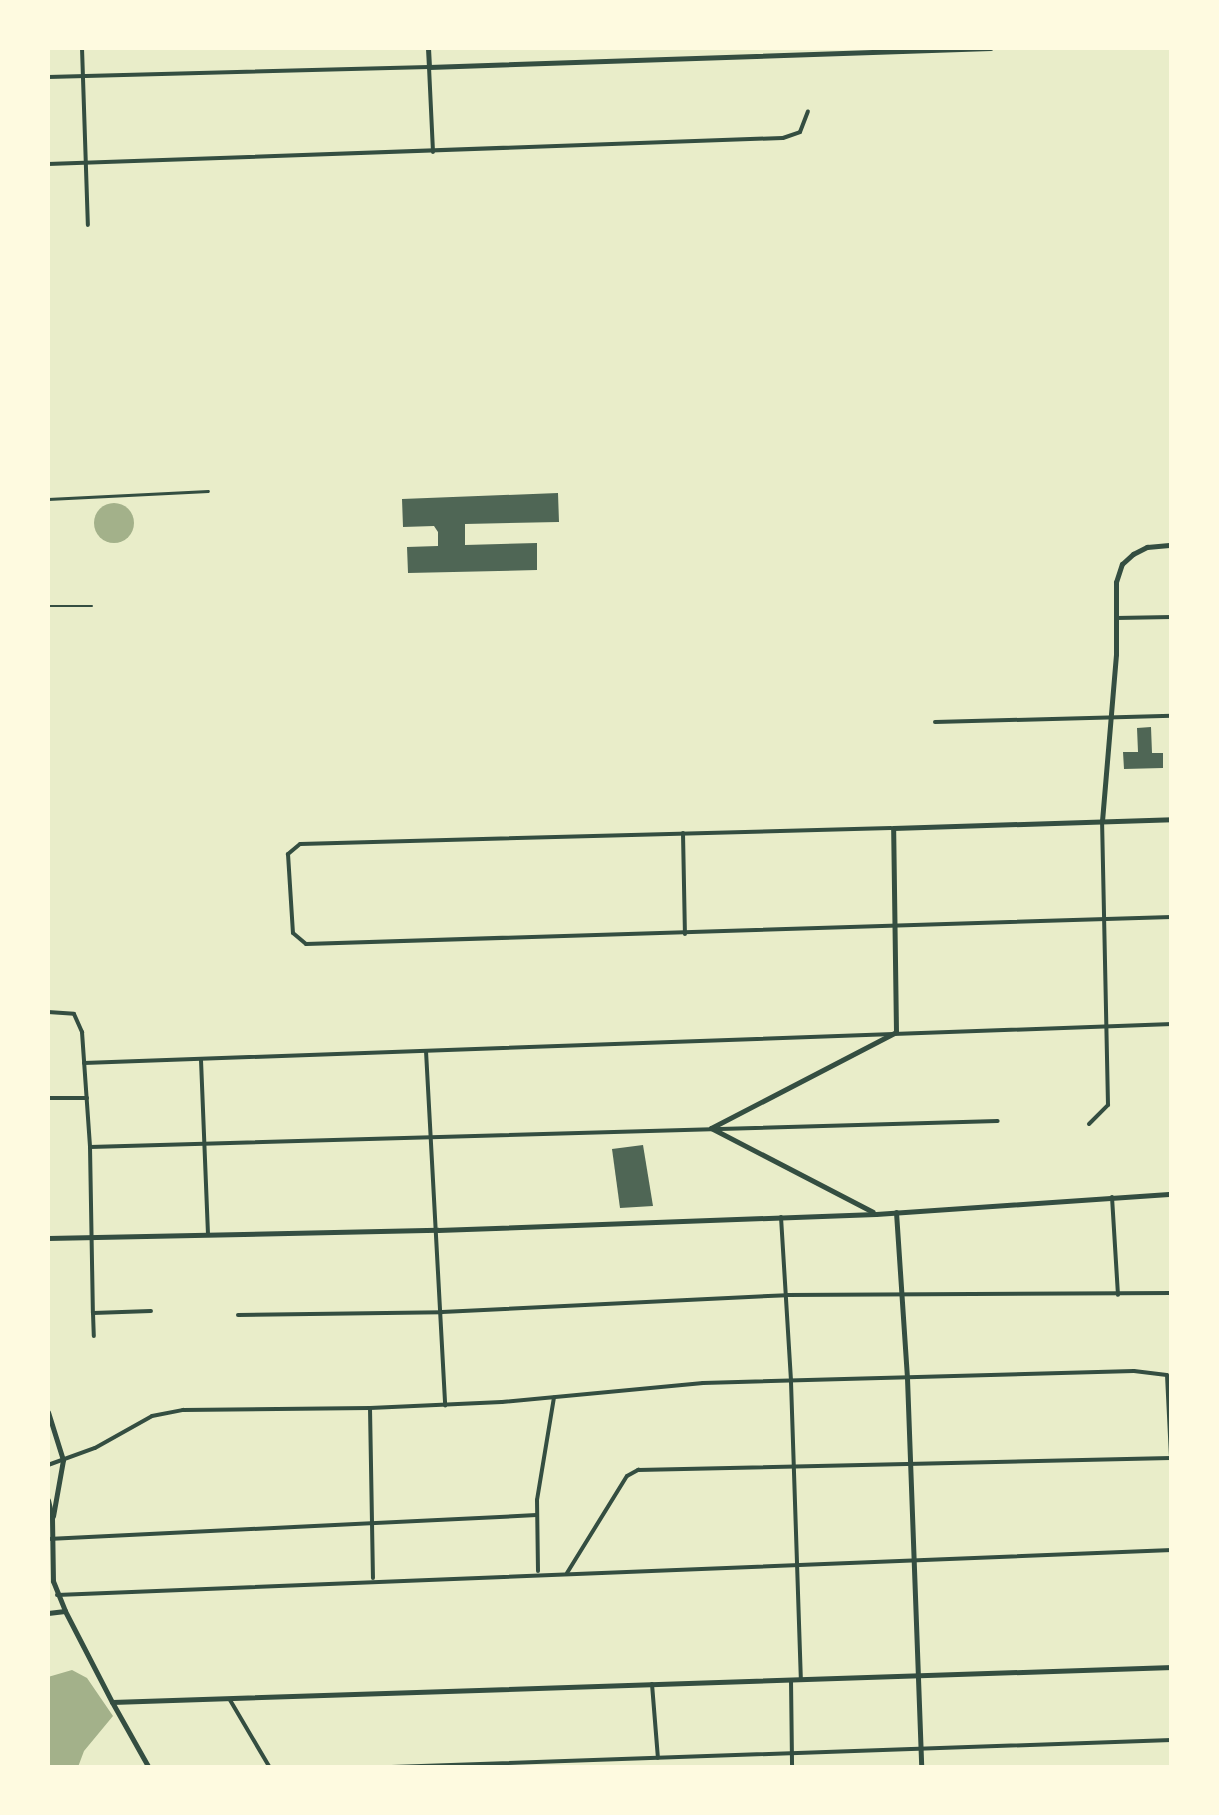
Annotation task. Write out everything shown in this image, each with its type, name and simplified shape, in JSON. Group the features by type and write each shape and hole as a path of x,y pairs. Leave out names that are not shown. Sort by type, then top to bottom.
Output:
{"street":[{"path":"82,48 88,225"},
{"path":"428,48 433,152"},
{"path":"48,77 429,67 810,50 990,48"},
{"path":"48,164 783,138 800,132 808,112"},
{"path":"1089,1124 1108,1105 1102,821 1116,582 1122,564 1147,547 1172,546"},
{"path":"1116,618 1172,617"},
{"path":"935,722 1172,716"},
{"path":"1172,818 300,844 288,854 293,933 300,942 685,934 1172,916"},
{"path":"893,828 896,1032"},
{"path":"683,833 685,934"},
{"path":"48,1012 74,1014 80,1021 90,1147 94,1336"},
{"path":"84,1063 1172,1024"},
{"path":"711,1128 896,1032"},
{"path":"426,1051 445,1405"},
{"path":"201,1059 208,1235"},
{"path":"48,1098 87,1098"},
{"path":"90,1147 998,1121"},
{"path":"711,1128 876,1214"},
{"path":"48,1238 438,1230 876,1214 1172,1194"},
{"path":"1112,1197 1118,1295"},
{"path":"896,1212 907,1378 920,1768"},
{"path":"781,1217 792,1382 801,1680"},
{"path":"238,1315 442,1312 787,1295 1172,1294"},
{"path":"93,1312 152,1312"},
{"path":"48,1465 167,1412 445,1405 703,1383 1134,1371 1169,1376 1172,1477"},
{"path":"538,1573 536,1514 554,1397"},
{"path":"370,1408 373,1580"},
{"path":"48,1412 63,1460 50,1538 57,1595 149,1768"},
{"path":"567,1573 627,1476 638,1470 1171,1458"},
{"path":"48,1500 52,1518"},
{"path":"50,1538 536,1514"},
{"path":"57,1595 1172,1550"},
{"path":"48,1613 65,1611"},
{"path":"112,1702 1172,1666"},
{"path":"790,1680 792,1768"},
{"path":"652,1684 658,1758"},
{"path":"230,1700 270,1768"},
{"path":"362,1768 1172,1740"},
{"path":"593,1760 594,1768"}],"lane":[{"path":"48,499 208,491"},
{"path":"48,606 92,606"}],"shaded area":[{"path":"114,503 128,509 134,523 128,537 114,543 100,537 94,523 100,509"},
{"path":"72,1670 87,1678 113,1716 84,1751 78,1767 48,1767 48,1677"}],"building":[{"path":"558,493 559,522 465,524 465,545 537,543 537,570 408,573 407,547 438,546 438,532 434,526 403,527 402,499"},
{"path":"1151,727 1152,753 1163,753 1163,768 1124,769 1123,752 1138,752 1137,728"},
{"path":"643,1145 653,1206 620,1208 612,1149"}]}
